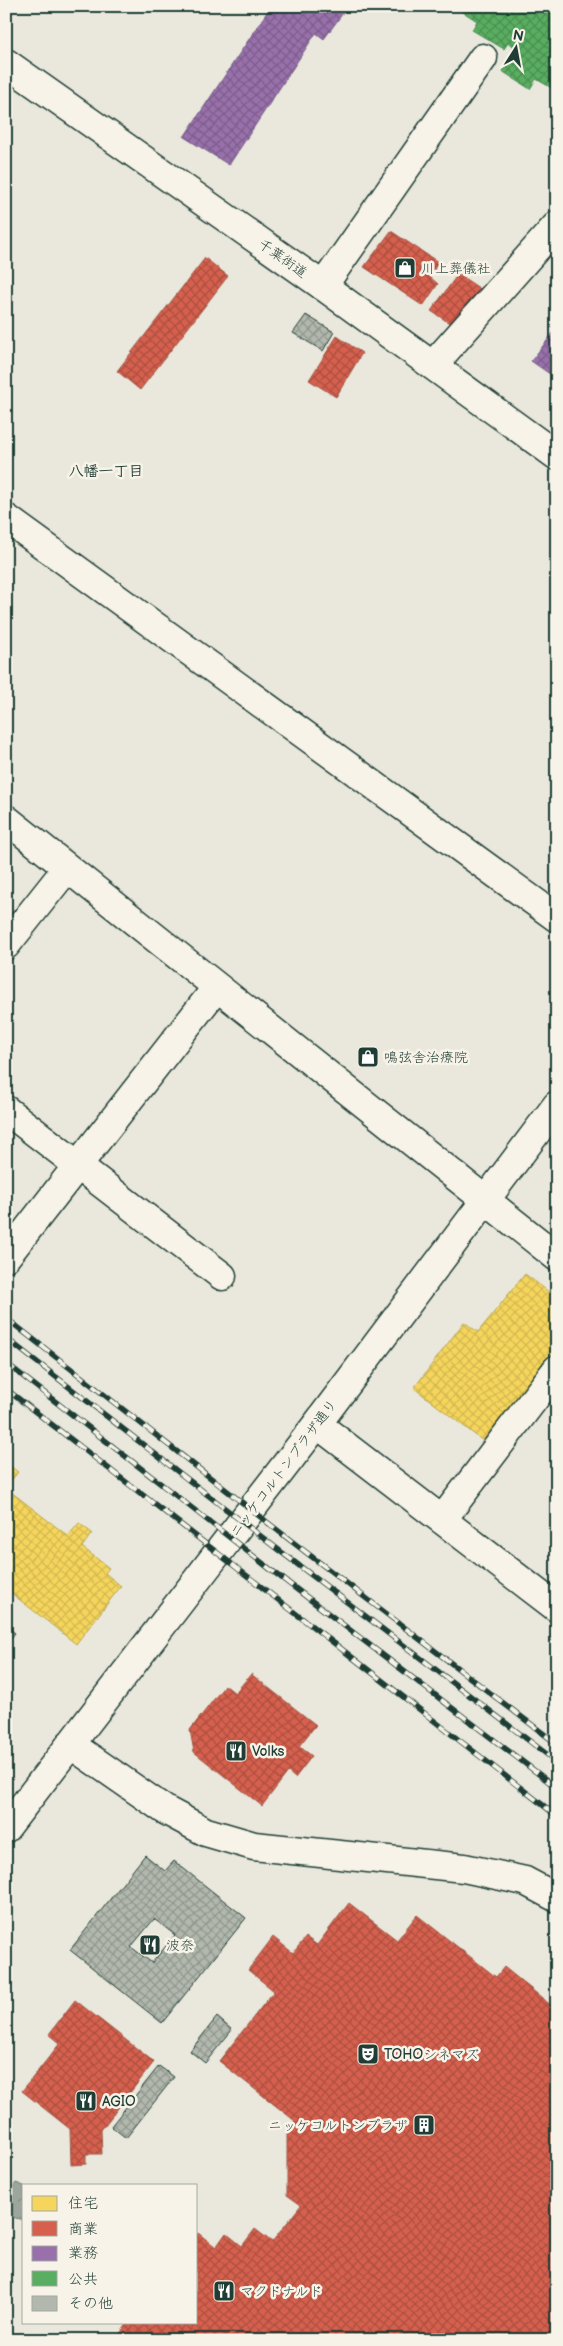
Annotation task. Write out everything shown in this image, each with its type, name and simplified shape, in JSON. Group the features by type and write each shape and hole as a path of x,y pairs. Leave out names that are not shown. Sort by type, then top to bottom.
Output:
{"main road":[{"path":"322,286 483,58"},
{"name":"千葉街道","path":"6,63 433,365 557,456"},
{"path":"433,365 557,225"},
{"path":"6,518 557,918"},
{"path":"6,819 557,1256"},
{"path":"6,945 67,868"},
{"path":"6,1257 217,987"},
{"name":"ニッケコルトンプラザ通り","path":"6,1828 317,1424 557,1105"},
{"path":"6,1110 222,1276"},
{"path":"442,1520 557,1369"},
{"path":"317,1424 557,1608"},
{"path":"70,1744 165,1810 206,1832 254,1846 464,1868 525,1882 557,1898"}],"water":[{"path":"16,2183 22,2185 22,2220 6,2216 6,2195"}],"building: 住宅":[{"path":"525,1274 557,1298 557,1348 483,1441 414,1388 464,1322 478,1332"},
{"path":"6,1463 18,1472 6,1487"},
{"path":"6,1488 68,1536 79,1523 92,1533 82,1547 109,1568 105,1573 121,1586 76,1644 6,1589"}],"building: 商業":[{"path":"391,231 438,262 430,277 438,284 423,306 364,267"},
{"path":"205,258 228,276 140,390 117,371"},
{"path":"458,274 482,290 457,328 431,311"},
{"path":"337,336 362,353 336,397 309,380"},
{"path":"251,1674 316,1725 299,1746 312,1756 295,1778 288,1772 262,1806 194,1752 190,1730 225,1685 235,1693"},
{"name":"ニッケコルトンプラザ","path":"349,1903 397,1940 417,1915 496,1977 504,1967 557,2010 557,2340 115,2340 127,2324 198,2324 198,2233 216,2247 226,2233 242,2246 255,2229 272,2242 301,2205 287,2195 287,2130 295,2121 219,2061 274,1991 248,1970 273,1937 293,1953 306,1937 317,1945"},
{"path":"75,2000 154,2062 101,2130 102,2154 86,2154 86,2164 71,2165 70,2129 22,2091 60,2043 49,2034"}],"building: 業務":[{"path":"271,6 348,6 324,39 316,33 229,165 184,137"},
{"path":"557,328 557,379 531,361"}],"building: 公共":[{"path":"463,6 557,6 557,91 536,79 530,89 502,71 516,48 508,43 504,49 472,30 477,21 460,10"}],"building: その他":[{"path":"306,315 334,332 323,351 293,333"},
{"path":"6,1626 15,1633 6,1644"},
{"path":"145,1855 165,1871 174,1861 246,1918 162,2023 70,1950","holes":["154,1919 175,1935 152,1963 131,1947"]},
{"path":"217,2017 232,2030 205,2063 190,2051"},
{"path":"159,2066 174,2077 126,2138 111,2126"}],"railway":[{"path":"6,1318 290,1540 557,1744"},
{"path":"6,1338 276,1548 557,1762"},
{"path":"6,1363 270,1569 557,1788"},
{"path":"6,1389 557,1816"}],"place":[{"name":"川上葬儀社","path":"405,268"},
{"name":"鳴弦舎治療院","path":"368,1057"},
{"name":"Volks","path":"236,1751"},
{"name":"波奈","path":"150,1945"},
{"name":"TOHOシネマズ","path":"368,2054"},
{"name":"AGIO","path":"86,2101"},
{"name":"ニッケコルトンプラザ","path":"424,2125"},
{"name":"マクドナルド","path":"224,2291"}],"district":[{"name":"八幡一丁目","path":"106,471"}]}
